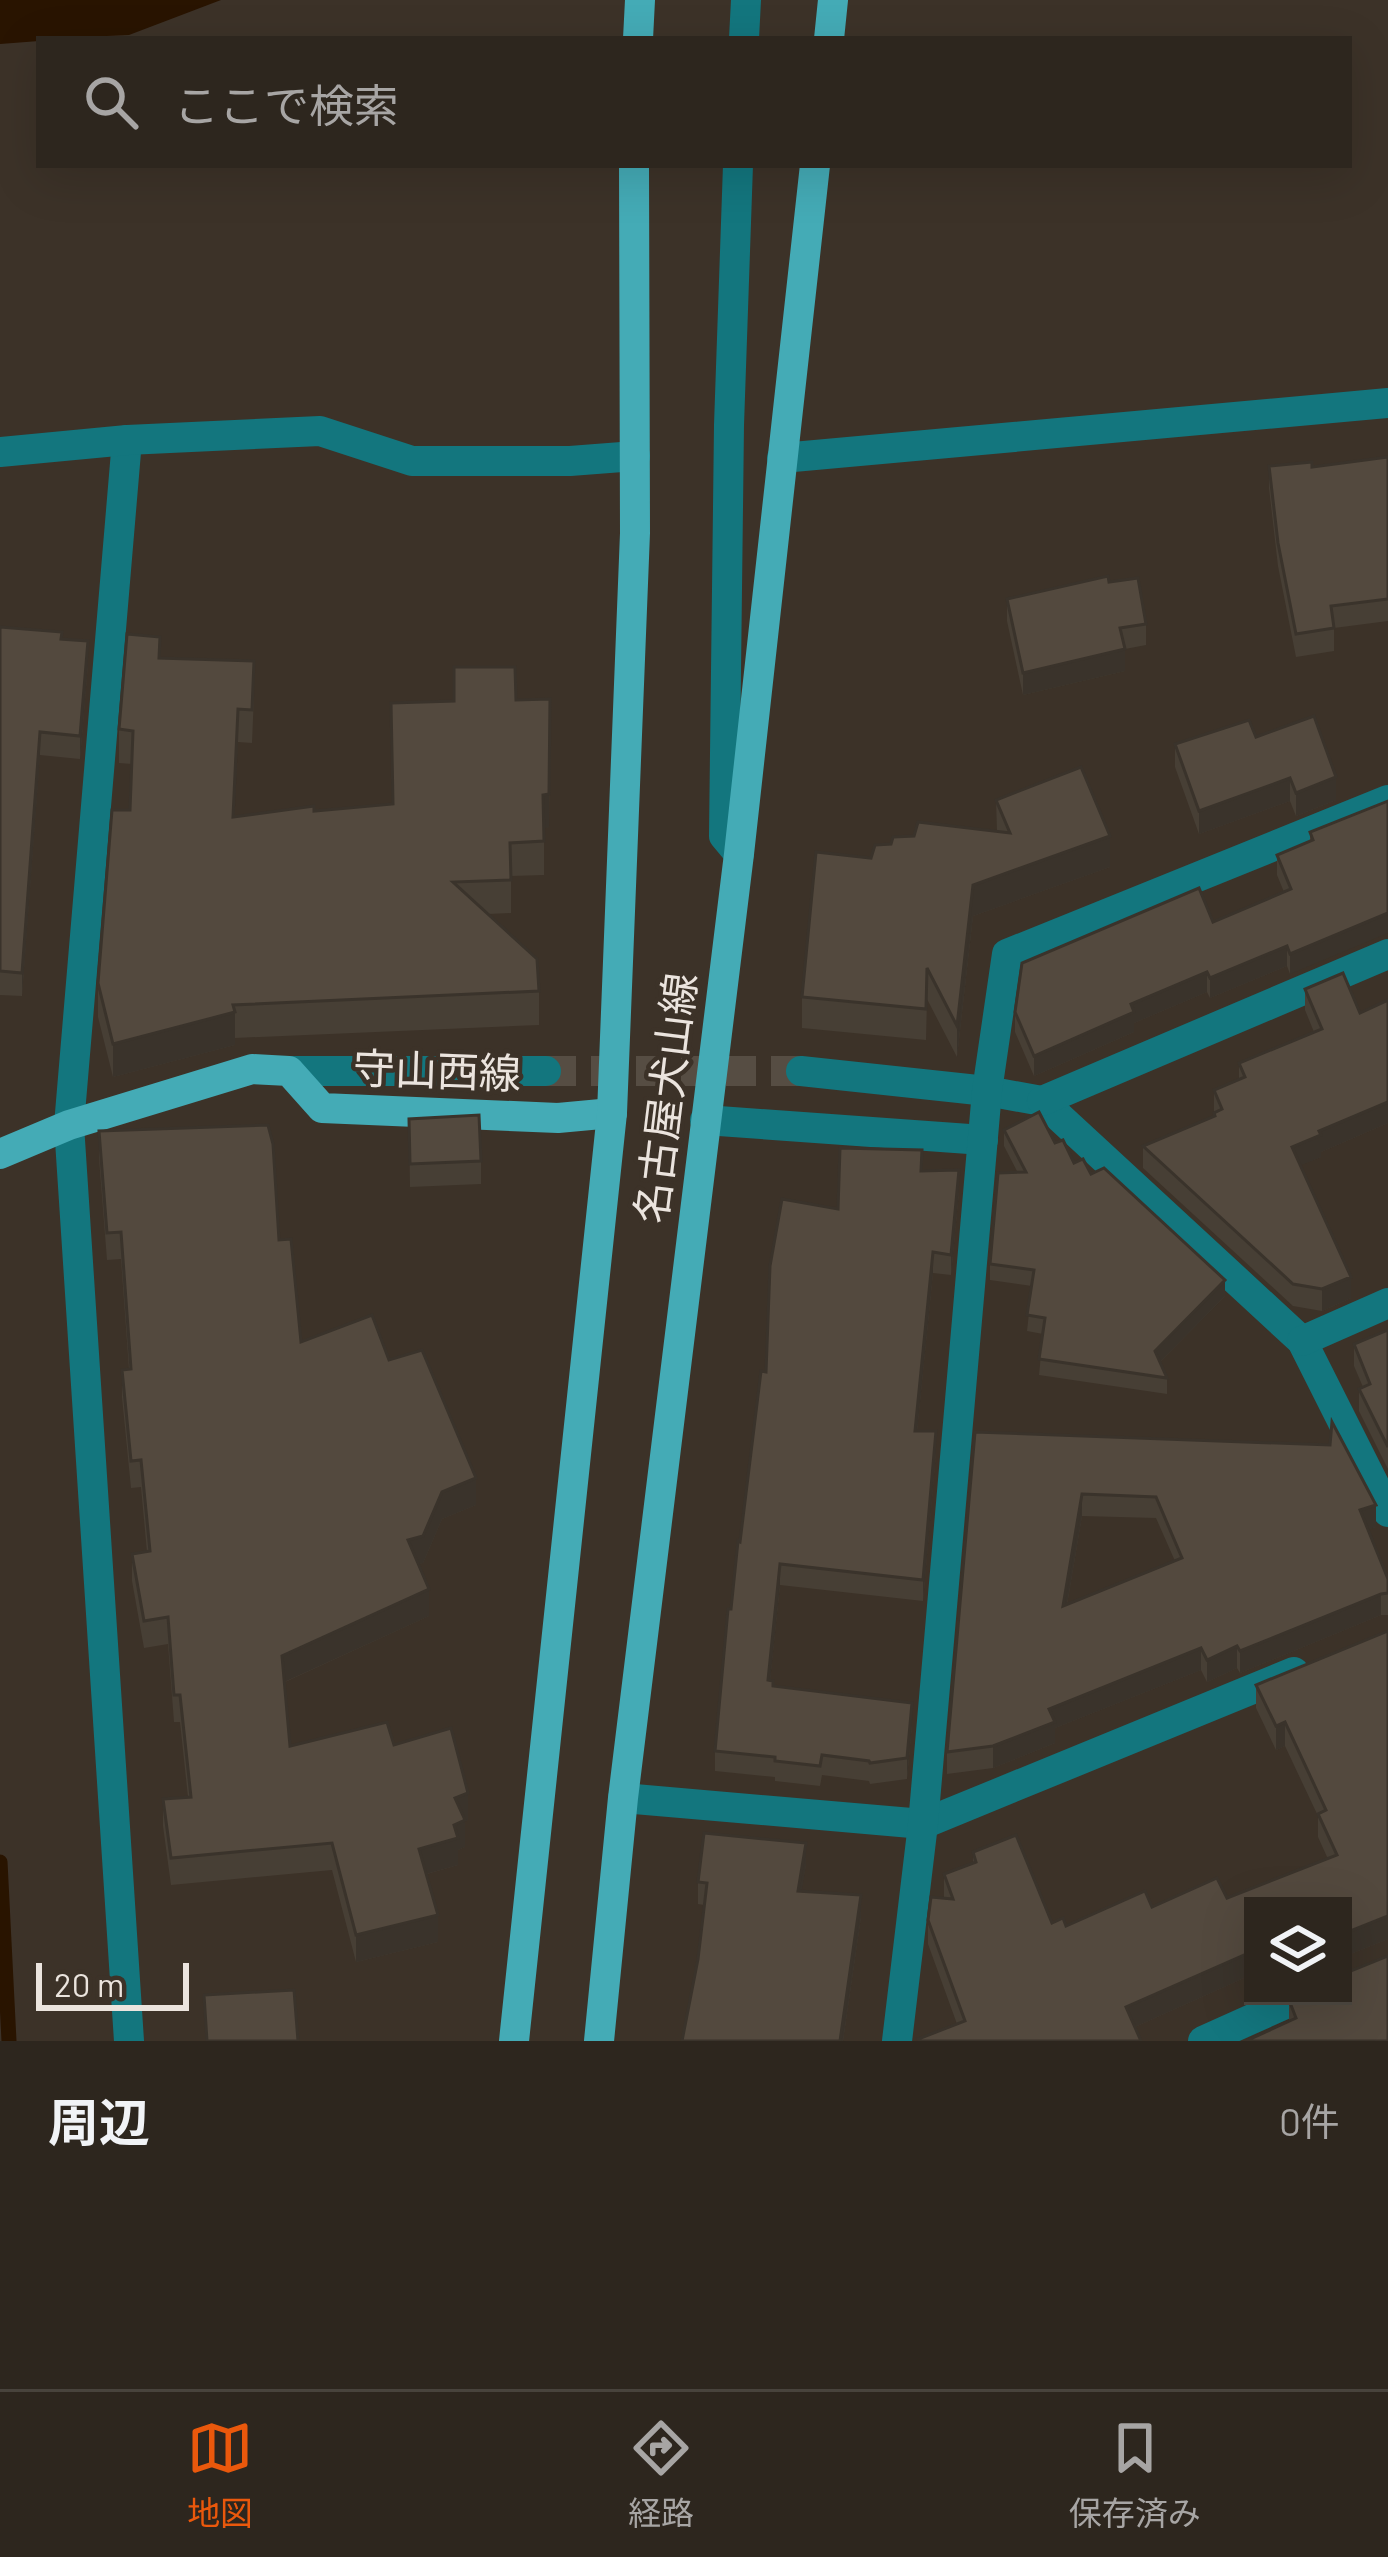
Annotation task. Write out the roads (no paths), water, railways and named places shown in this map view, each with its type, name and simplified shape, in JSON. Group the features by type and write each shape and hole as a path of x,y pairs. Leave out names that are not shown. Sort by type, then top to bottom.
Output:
{"main road":[{"path":"638,36 640,0"},
{"path":"829,36 833,0"},
{"name":"名古屋犬山線","path":"514,2041 612,1113 634,443 634,168"},
{"name":"名古屋犬山線","path":"599,2041 623,1798 739,854 815,168"},
{"path":"0,1154 69,1125 252,1070 289,1071"},
{"name":"守山西線","path":"289,1071 322,1108 559,1118 612,1113"}],"street":[{"path":"744,36 746,0"},
{"path":"738,168 724,836 739,854"},
{"path":"782,458 1388,403"},
{"path":"0,452 127,440 320,431 412,461 548,462 634,443"},
{"path":"127,440 69,1125 129,2041"},
{"path":"897,2041 923,1824 987,1091 1007,953 1388,800"},
{"path":"1042,1101 1388,954"},
{"path":"289,1071 546,1071"},
{"path":"801,1071 1042,1101 1302,1341 1388,1512"},
{"path":"705,1120 983,1140"},
{"path":"1302,1341 1388,1303"},
{"path":"623,1798 923,1824 1322,1660"},
{"path":"1203,2041 1283,2005"}],"waterway":[{"path":"0,1862 9,2041"}],"tunnel":[{"path":"546,1071 801,1071"}]}
